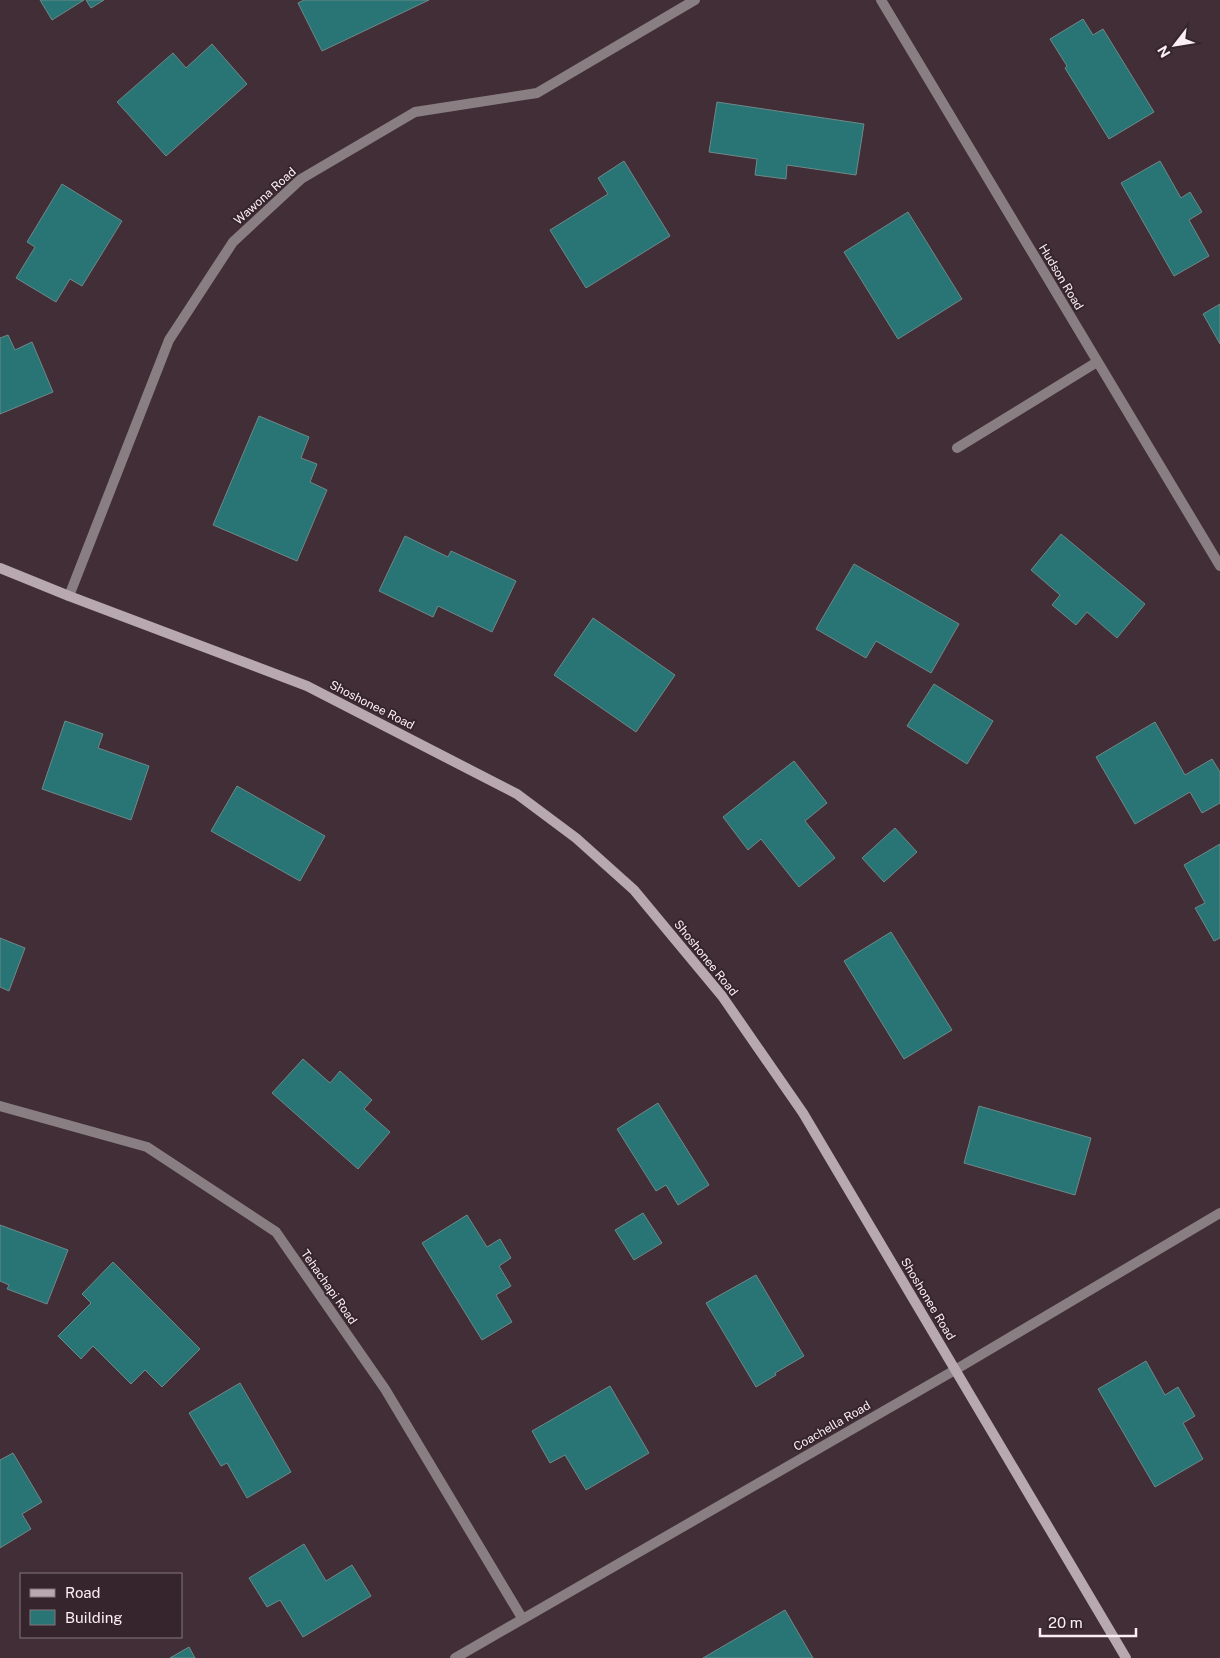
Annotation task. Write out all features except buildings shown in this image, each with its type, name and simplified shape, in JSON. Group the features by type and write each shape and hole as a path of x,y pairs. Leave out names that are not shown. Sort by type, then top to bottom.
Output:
{"street":[{"name":"Wawona Road","path":"69,596 169,340 233,242 300,179 415,112 536,93 695,0"},
{"name":"Hudson Road","path":"881,0 1220,566"},
{"path":"957,448 1097,362"},
{"name":"Shoshonee Road","path":"0,568 307,686 517,794 576,838 634,890 722,996 803,1113 1126,1658"},
{"name":"Tehachapi Road","path":"0,1106 147,1147 276,1232 385,1390 522,1618"},
{"name":"Coachella Road","path":"455,1658 955,1370 1220,1212"}]}
